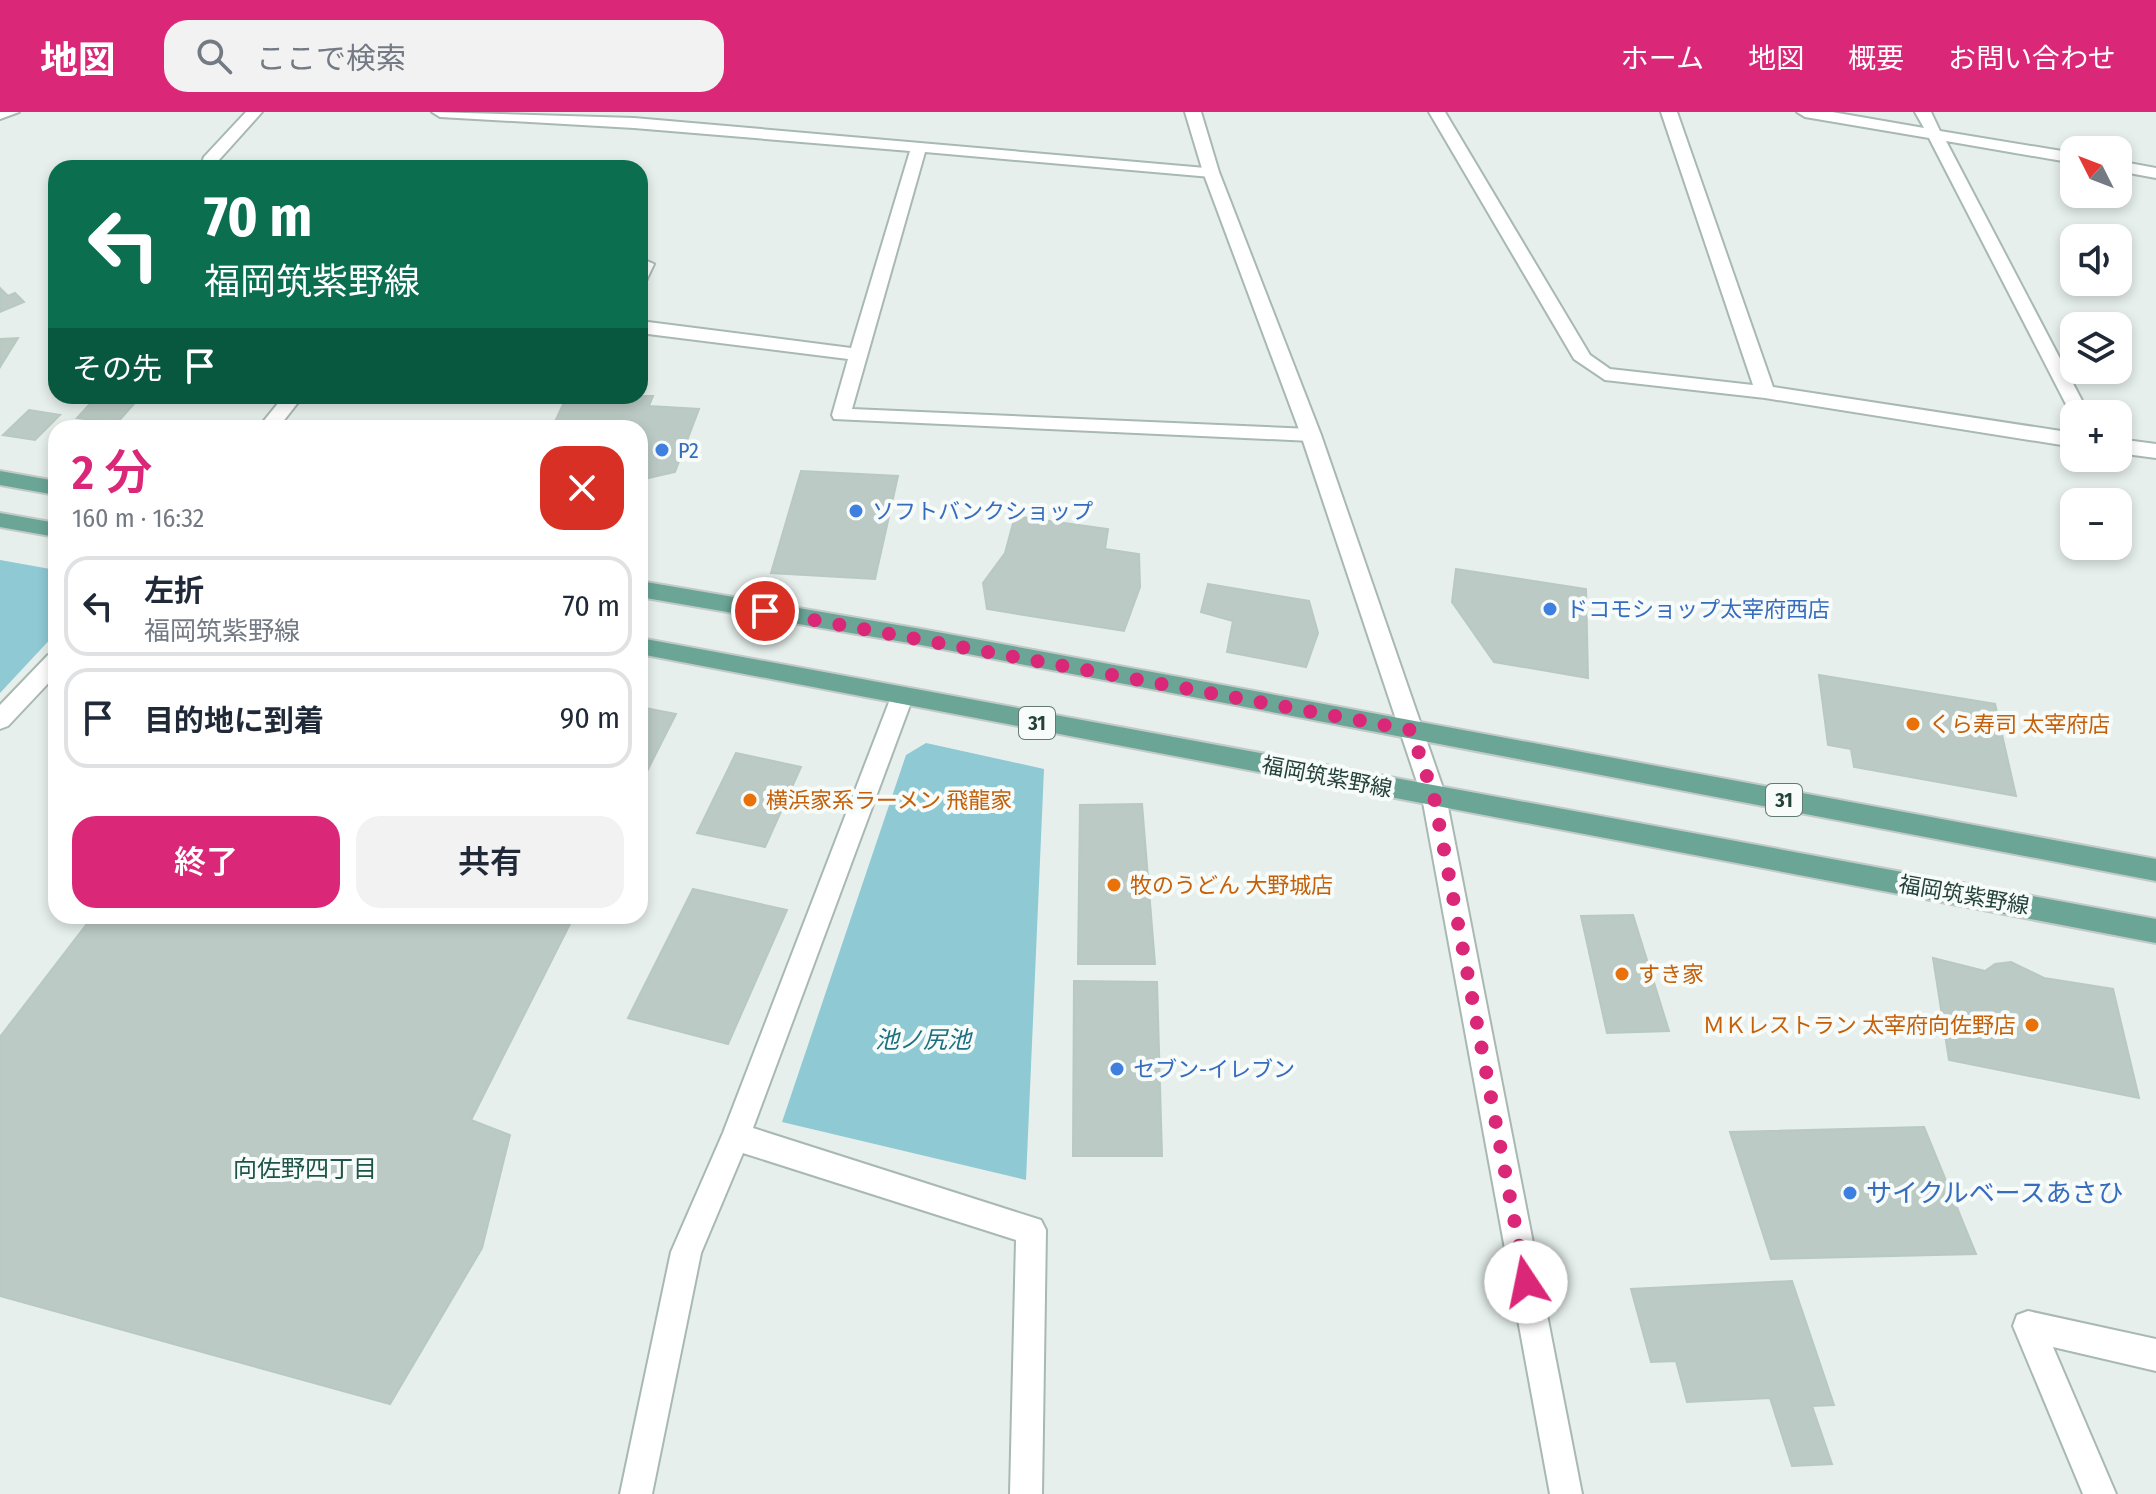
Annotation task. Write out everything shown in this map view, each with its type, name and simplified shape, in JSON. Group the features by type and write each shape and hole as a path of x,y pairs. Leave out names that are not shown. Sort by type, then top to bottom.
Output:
{"main road":[{"path":"0,478 48,487"},
{"path":"0,520 48,529"},
{"name":"31","path":"648,590 921,637 2156,870"},
{"name":"福岡筑紫野線","path":"648,648 2156,931"}],"street":[{"path":"0,114 11,112"},
{"path":"210,160 254,112"},
{"path":"440,112 638,118 918,149 1211,172"},
{"path":"1193,112 1211,172 1311,435 1434,797 1566,1494"},
{"path":"1437,112 1583,359 1605,374 1765,392 2060,438"},
{"path":"1669,112 1765,392"},
{"path":"1805,112 2060,156"},
{"path":"1923,112 2073,400"},
{"path":"918,149 841,415 1311,435"},
{"path":"2132,169 2156,173"},
{"path":"648,328 858,355"},
{"path":"274,420 288,404"},
{"path":"2132,448 2156,451"},
{"path":"0,720 48,669"},
{"path":"636,1494 686,1252 736,1137 902,697"},
{"path":"736,1137 1031,1230 1026,1494"},
{"path":"2100,1494 2028,1326 2156,1355"}],"water":[{"path":"0,560 48,569 48,642 0,693"},
{"name":"池ノ尻池","path":"926,743 1044,769 1026,1180 782,1122 906,755"}],"building":[{"path":"0,288 8,296 15,293 24,302 0,312"},
{"path":"18,338 0,367 0,339"},
{"name":"P2","path":"648,396 653,396 649,406 699,409 675,472 648,478 648,420 556,420 563,404 648,404"},
{"path":"90,404 134,404 120,420 77,418"},
{"path":"29,410 60,415 55,420 48,420 48,427 35,440 3,435"},
{"path":"801,471 898,476 875,579 771,573"},
{"path":"1015,516 1108,529 1105,549 1139,554 1140,587 1124,631 987,609 983,583 1005,553"},
{"path":"1456,569 1586,589 1588,678 1494,662 1452,602"},
{"path":"1208,584 1309,601 1318,633 1306,667 1227,652 1233,621 1201,612"},
{"name":"くら寿司 太宰府店","path":"1819,675 1995,704 2016,796 1854,767 1851,749 1828,745"},
{"path":"648,709 676,714 648,769"},
{"name":"横浜家系ラーメン 飛龍家","path":"736,753 801,767 765,847 697,833"},
{"name":"牧のうどん 大野城店","path":"1142,804 1155,964 1078,964 1080,805"},
{"path":"693,889 787,910 728,1044 628,1018"},
{"name":"すき家","path":"1633,915 1669,1031 1607,1033 1581,916"},
{"path":"87,924 570,924 471,1120 510,1135 482,1248 390,1404 0,1296 0,1037"},
{"name":"ＭＫレストラン 太宰府向佐野店","path":"1933,958 1985,971 1995,964 2011,962 2044,978 2113,989 2139,1098 1949,1060"},
{"name":"セブン-イレブン","path":"1074,981 1157,982 1162,1156 1073,1156"},
{"name":"サイクルベースあさひ","path":"1924,1127 1976,1254 1771,1259 1730,1132"},
{"path":"1792,1281 1834,1405 1812,1406 1832,1464 1792,1466 1770,1398 1687,1402 1676,1361 1651,1362 1631,1289"}],"place":[{"name":"P2","path":"662,450"},
{"name":"ソフトバンクショップ","path":"856,511"},
{"name":"ドコモショップ太宰府西店","path":"1550,609"},
{"name":"くら寿司 太宰府店","path":"1913,724"},
{"name":"横浜家系ラーメン 飛龍家","path":"750,800"},
{"name":"牧のうどん 大野城店","path":"1114,885"},
{"name":"すき家","path":"1622,974"},
{"name":"ＭＫレストラン 太宰府向佐野店","path":"2032,1025"},
{"name":"セブン-イレブン","path":"1117,1069"},
{"name":"サイクルベースあさひ","path":"1850,1193"}],"district":[{"name":"向佐野四丁目","path":"305,1169"}],"route":[{"path":"765,611 921,637 1411,730 1434,797 1526,1282"}]}
